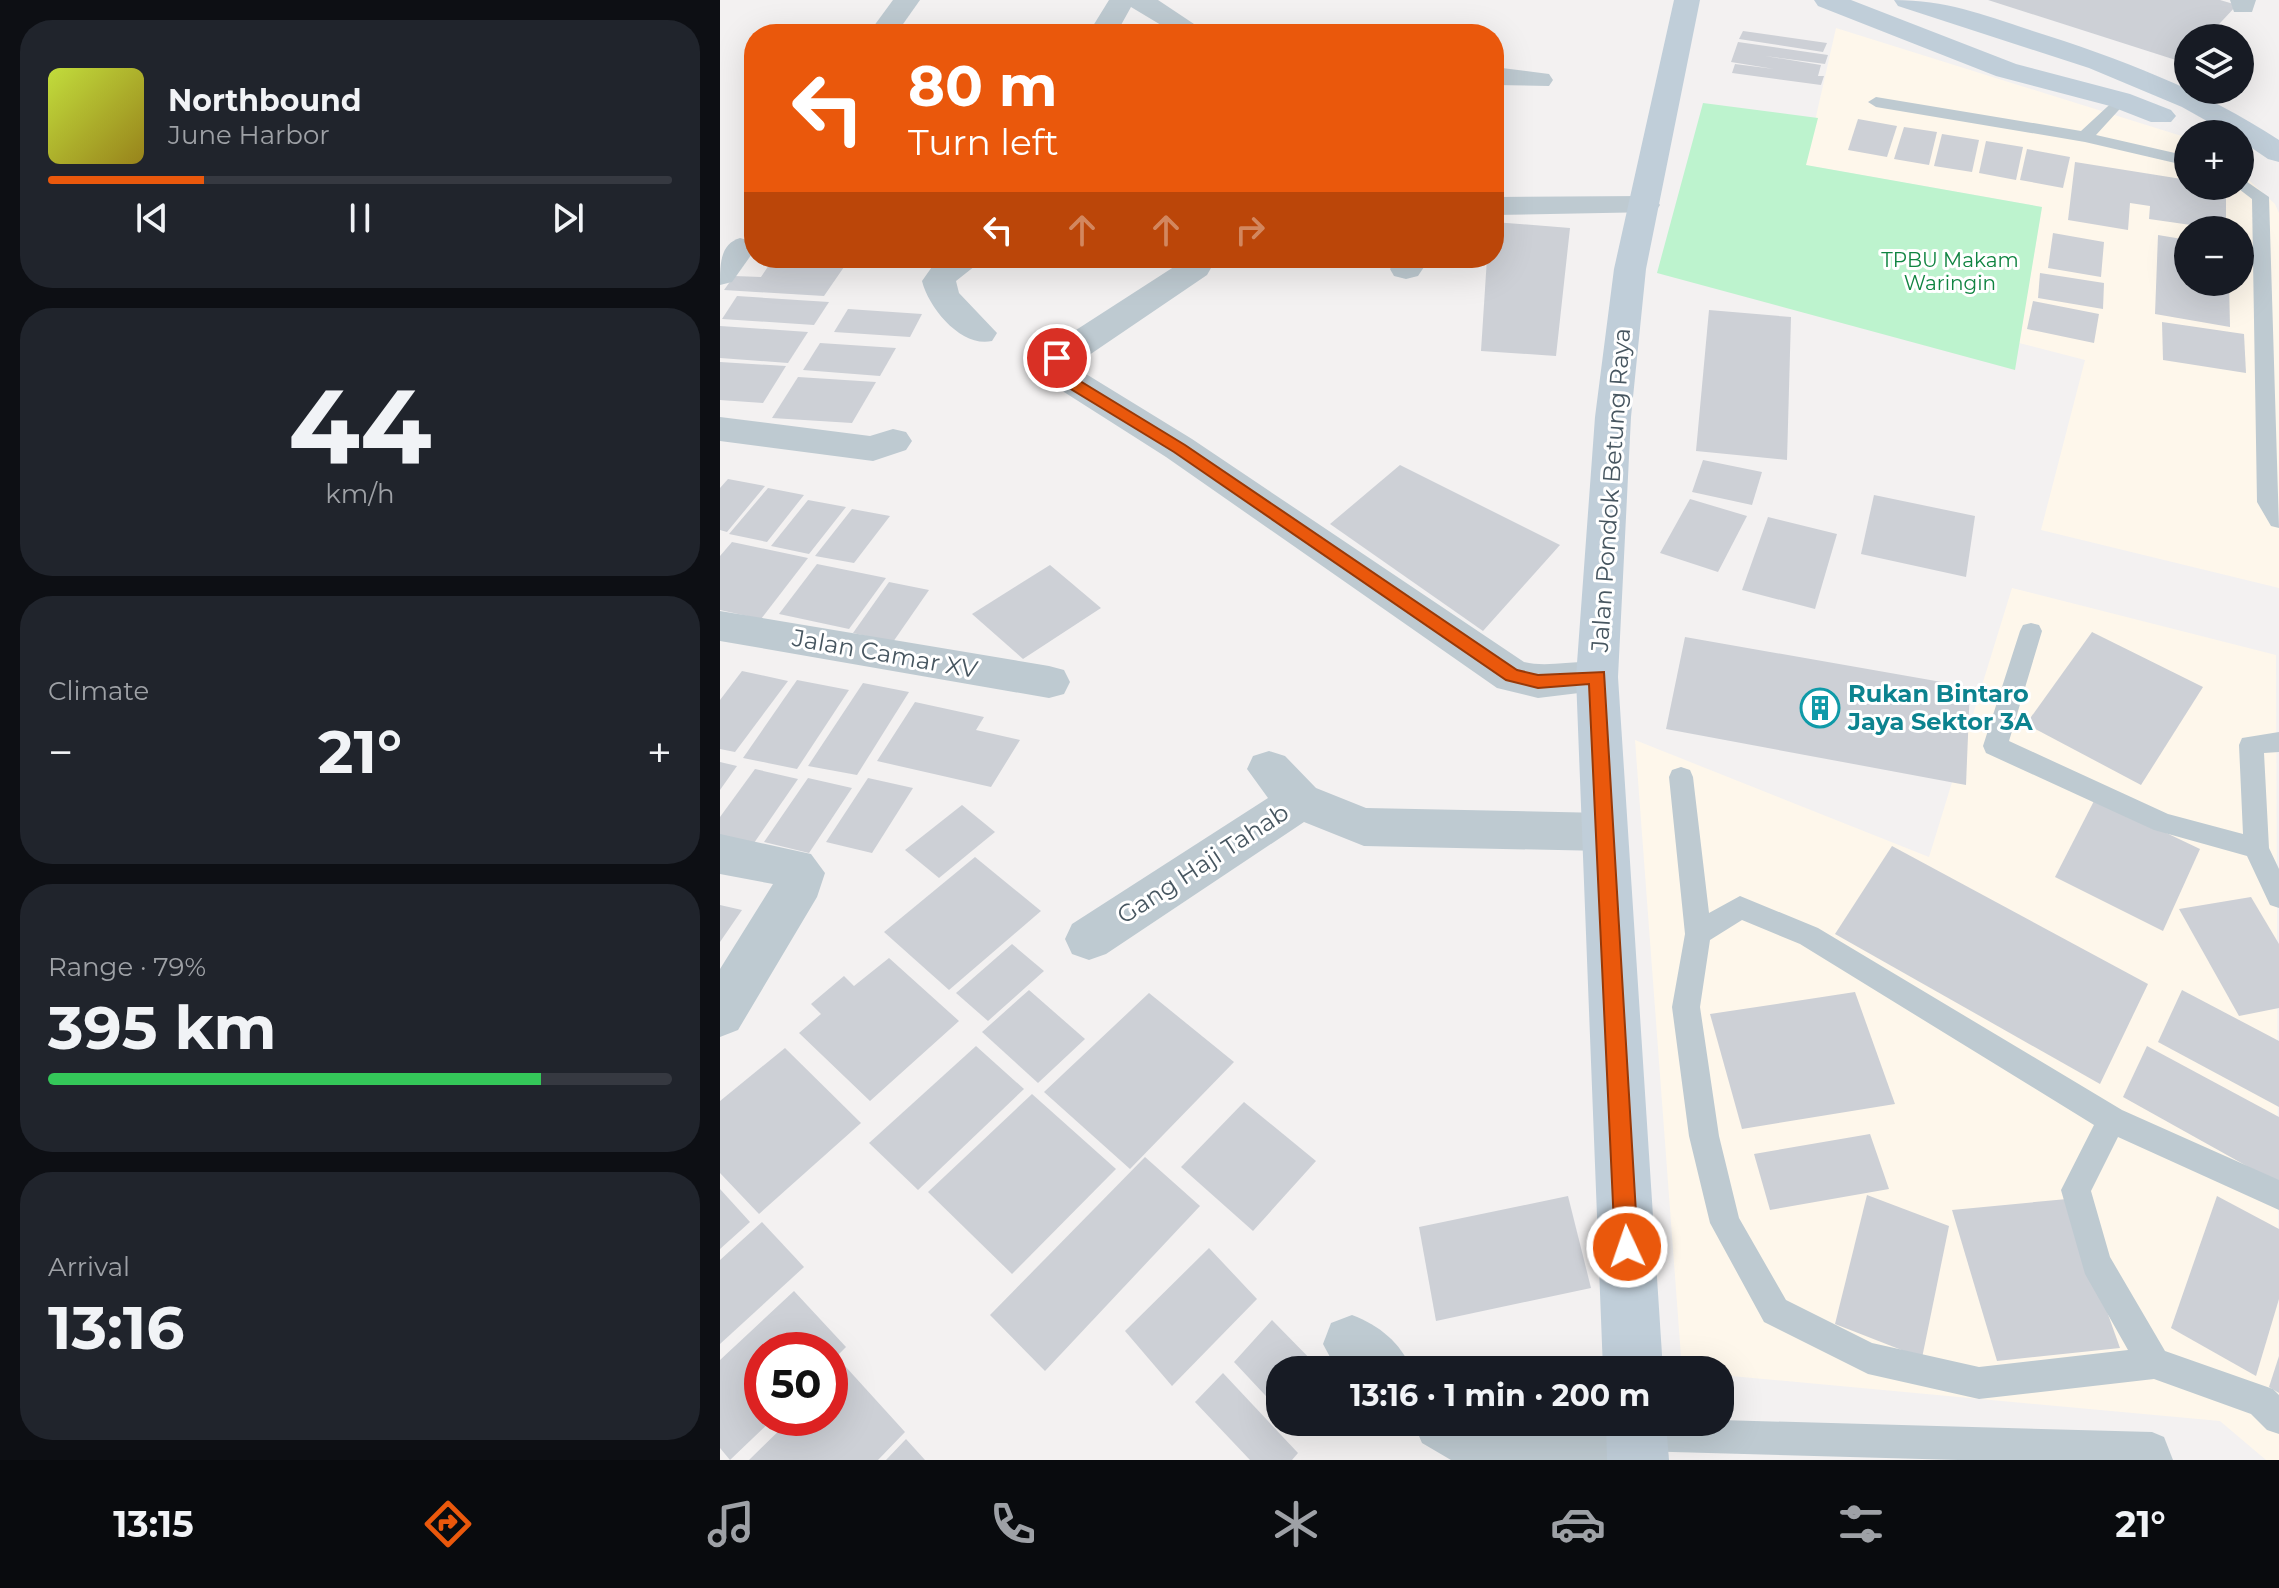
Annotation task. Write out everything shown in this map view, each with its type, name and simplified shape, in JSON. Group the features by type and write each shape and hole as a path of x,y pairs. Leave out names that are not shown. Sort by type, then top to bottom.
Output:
{"main road":[{"name":"Jalan Pondok Betung Raya","path":"1632,1356 1597,677 1613,417 1630,269 1687,0"},
{"path":"1827,0 2006,70 2120,100 2174,123"},
{"path":"1907,0 2110,65 2182,94 2247,130 2279,153"},
{"path":"2006,70 2013,53 2036,42"},
{"path":"2254,167 2279,189"}],"street":[{"path":"889,24 907,0"},
{"path":"1108,24 1122,0"},
{"path":"1139,0 1179,24"},
{"path":"1504,77 1539,80"},
{"path":"1504,206 1644,205"},
{"path":"720,275 740,248"},
{"path":"951,268 939,281 943,296 980,333"},
{"path":"1195,268 1057,358 1055,370 1179,448 1512,676 1538,682 1597,677"},
{"path":"720,429 873,449 893,441"},
{"name":"Jalan Camar XV","path":"720,626 1049,682"},
{"name":"Gang Haji Tahab","path":"1089,939 1284,785 1364,827 1604,832"},
{"path":"720,854 794,868 801,873 800,883 720,1014"},
{"path":"1469,1436 1474,1439 1636,1444"}],"lane":[{"path":"2085,137 2120,100"},
{"path":"1876,102 2085,137 2174,158"},
{"path":"2254,192 2260,197 2268,502 2279,521"},
{"path":"2031,631 1995,746 2163,823 2256,848"},
{"path":"2279,742 2251,745 2256,848 2279,897"},
{"path":"1681,777 1698,934 1686,1007 1704,1136 1725,1223 1775,1311 1868,1358 1979,1383 2154,1363 2261,1401 2279,1418"},
{"path":"1698,934 1740,907 1809,936 2112,1120 2279,1195"},
{"path":"2112,1120 2076,1190 2096,1263 2154,1363"},
{"path":"1636,1444 1772,1448 2152,1449 2156,1460"}],"shaded area":[{"path":"1836,28 2174,134 2174,200 2254,200 2254,185 2275,204 2279,213 2279,588 2041,530 2085,360 2019,343 2042,207 1805,165"},
{"path":"2012,588 2276,655 2279,1460 2266,1460 2220,1421 1734,1376 1734,1356 1681,1356 1635,740 1929,857"}],"green space":[{"name":"TPBU Makam Waringin","path":"1703,103 1818,118 1806,165 2042,207 2015,370 1657,273"}],"building":[{"path":"1988,0 2220,0 2237,5 2219,24 2174,24 2174,59"},
{"path":"1743,31 1827,43 1823,52 1739,39"},
{"path":"1738,42 1828,55 1825,64 1765,56 1821,65 1818,76 1824,76 1821,85 1732,73 1735,64 1774,69 1731,62"},
{"path":"1858,119 1897,126 1887,157 1848,150"},
{"path":"1904,127 1937,132 1929,165 1894,159"},
{"path":"1942,134 1979,140 1972,172 1934,166"},
{"path":"1986,141 2023,147 2016,180 1979,173"},
{"path":"2027,149 2070,157 2063,188 2020,180"},
{"path":"2075,162 2174,178 2174,200 2226,200 2226,216 2174,216 2174,223 2149,219 2150,206 2130,203 2128,230 2068,220"},
{"path":"1504,223 1570,228 1556,356 1481,351 1486,268 1504,268"},
{"path":"2053,233 2104,242 2101,277 2048,268"},
{"path":"2158,235 2174,238 2174,296 2229,296 2230,327 2155,314"},
{"path":"767,268 843,268 824,296 724,290 734,276 761,277"},
{"path":"2040,273 2104,283 2103,309 2038,298"},
{"path":"737,296 829,302 814,325 722,319"},
{"path":"2033,301 2099,314 2094,343 2027,329"},
{"path":"848,309 922,314 910,337 834,332"},
{"path":"1709,310 1791,317 1787,460 1696,451"},
{"path":"2162,322 2244,334 2246,373 2163,360"},
{"path":"720,326 808,332 788,363 720,358"},
{"path":"820,343 896,348 880,376 803,370"},
{"path":"720,362 786,366 763,403 720,400"},
{"path":"798,377 876,382 852,423 772,418"},
{"path":"1703,460 1762,472 1752,505 1692,492"},
{"path":"1400,465 1560,545 1483,631 1330,524"},
{"path":"728,479 765,486 727,532 720,530 720,488"},
{"path":"768,488 804,495 767,542 729,534"},
{"path":"1874,495 1975,516 1966,577 1861,554"},
{"path":"1690,499 1747,516 1718,572 1660,553"},
{"path":"808,500 846,507 809,554 771,546"},
{"path":"852,509 890,516 854,563 815,556"},
{"path":"1768,517 1837,534 1815,609 1742,590"},
{"path":"732,542 808,558 761,619 720,610 720,556"},
{"path":"817,564 886,578 849,629 779,614"},
{"path":"1050,565 1101,608 1023,659 972,614"},
{"path":"889,582 929,590 893,642 853,633"},
{"path":"2092,632 2203,687 2141,785 2026,724"},
{"name":"Rukan Bintaro Jaya Sektor 3A","path":"1685,637 1970,687 1966,785 1666,729"},
{"path":"742,671 788,681 735,752 720,749 720,700"},
{"path":"797,680 849,690 797,769 743,758"},
{"path":"863,683 909,692 857,775 808,766"},
{"path":"915,702 984,717 976,730 1020,740 991,787 877,761"},
{"path":"720,762 737,766 720,790"},
{"path":"755,769 798,779 754,843 720,835 720,817"},
{"path":"808,778 852,788 809,853 764,842"},
{"path":"868,778 913,788 872,853 826,842"},
{"path":"2095,799 2200,849 2163,931 2055,877"},
{"path":"962,805 995,832 939,878 905,850"},
{"path":"1892,846 2148,984 2100,1084 1835,934"},
{"path":"975,857 1041,911 949,990 884,932"},
{"path":"2251,897 2279,944 2279,1008 2239,1016 2179,909"},
{"path":"720,905 742,910 720,942"},
{"path":"1012,944 1044,971 988,1021 956,993"},
{"path":"889,958 959,1021 870,1101 799,1033 821,1014 811,1004 844,976 854,986"},
{"path":"1029,990 1085,1039 1038,1083 982,1032"},
{"path":"2182,990 2279,1041 2279,1107 2158,1042"},
{"path":"1855,992 1895,1104 1742,1129 1710,1014"},
{"path":"1149,993 1234,1062 1130,1169 1044,1092"},
{"path":"976,1046 1024,1089 918,1190 869,1143"},
{"path":"2147,1046 2279,1117 2279,1184 2123,1097"},
{"path":"785,1048 861,1123 759,1214 720,1173 720,1101"},
{"path":"1032,1094 1116,1169 1012,1274 928,1192"},
{"path":"1244,1102 1316,1161 1253,1231 1181,1167"},
{"path":"1870,1134 1889,1189 1770,1210 1754,1154"},
{"path":"1145,1157 1200,1206 1045,1371 990,1315"},
{"path":"720,1189 750,1222 720,1249"},
{"path":"1867,1195 1949,1226 1922,1358 1835,1324"},
{"path":"1568,1196 1591,1288 1436,1321 1419,1227"},
{"path":"2217,1196 2279,1229 2279,1299 2256,1376 2171,1328"},
{"path":"2067,1199 2120,1348 1997,1361 1952,1210"},
{"path":"762,1222 804,1267 720,1344 720,1260"},
{"path":"1209,1248 1257,1299 1172,1386 1125,1331"},
{"path":"794,1291 832,1332 750,1332"},
{"path":"1272,1320 1307,1356 1266,1356 1266,1396 1234,1362"},
{"path":"744,1338 744,1436 755,1436 730,1460 720,1448 720,1360"},
{"path":"2279,1356 2279,1393 2269,1387"},
{"path":"848,1369 905,1432 878,1460 749,1460 774,1436 848,1436"},
{"path":"1223,1373 1266,1419 1266,1436 1282,1436 1298,1453 1292,1460 1250,1460 1195,1402"},
{"path":"906,1439 925,1460 886,1460"}],"place":[{"name":"Rukan Bintaro Jaya Sektor 3A","path":"1820,708"}],"route":[{"path":"1057,358 1053,365 1061,377 1179,448 1512,676 1538,682 1597,677 1597,725 1627,1247"}]}
